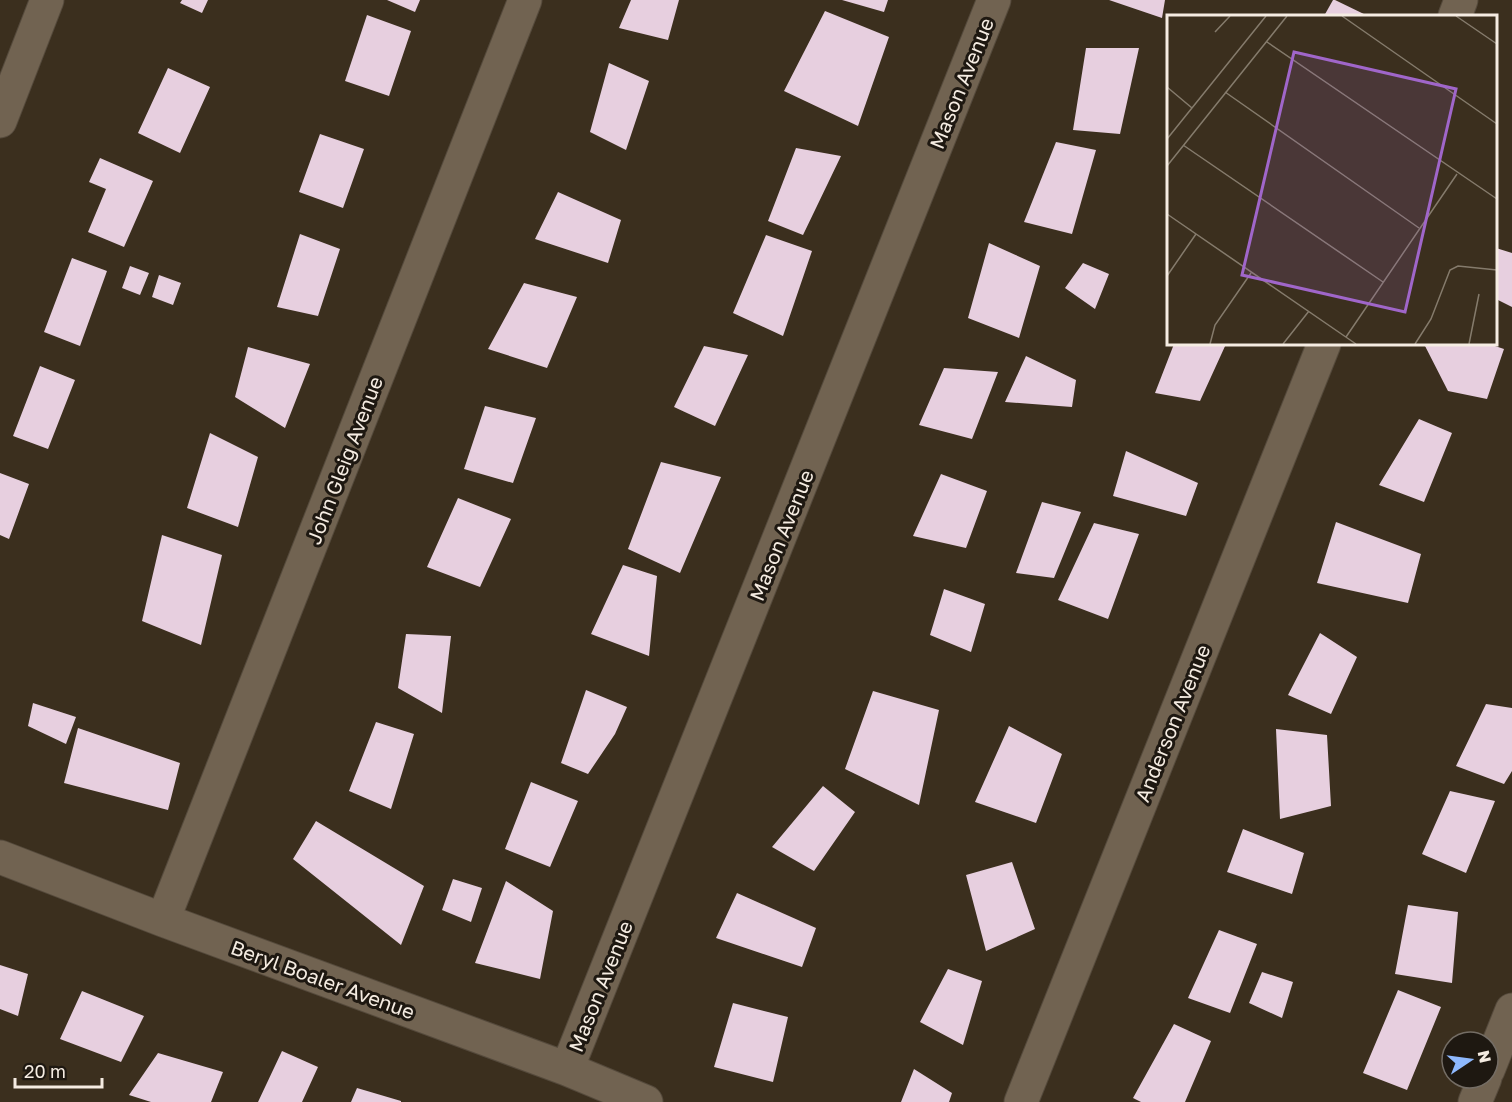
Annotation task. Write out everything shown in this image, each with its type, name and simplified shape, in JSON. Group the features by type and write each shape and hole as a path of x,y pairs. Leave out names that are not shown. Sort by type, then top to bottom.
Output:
{"street":[{"path":"0,121 13,47 47,0"},
{"name":"John Gleig Avenue","path":"163,920 525,0"},
{"name":"Mason Avenue","path":"567,1069 994,0"},
{"path":"1455,15 1461,0"},
{"name":"Anderson Avenue","path":"1021,1102 1324,345"},
{"name":"Beryl Boaler Avenue","path":"0,857 163,920 567,1069 646,1102"},
{"path":"1500,1040 1512,1011"}],"building":[{"path":"182,0 208,0 202,13 180,3"},
{"path":"387,0 420,0 415,12"},
{"path":"631,0 679,0 668,40 619,28"},
{"path":"842,0 888,0 884,12"},
{"path":"1109,0 1165,0 1162,18"},
{"path":"1335,0 1366,15 1325,15"},
{"path":"825,11 889,37 858,126 784,91"},
{"path":"367,15 411,31 389,96 345,81"},
{"path":"1086,48 1139,48 1120,134 1073,130"},
{"path":"609,63 649,81 626,150 590,132"},
{"path":"168,68 210,87 180,153 138,133"},
{"path":"320,134 364,149 343,208 299,192"},
{"path":"1056,142 1096,150 1072,234 1024,222"},
{"path":"796,148 841,156 803,235 768,221"},
{"path":"100,158 153,181 124,247 88,232 106,189 89,182"},
{"path":"558,192 621,220 608,263 535,239"},
{"path":"300,234 340,249 318,316 277,307"},
{"path":"766,235 812,251 783,336 733,313"},
{"path":"989,243 1040,266 1019,338 968,318"},
{"path":"1497,248 1512,253 1512,307 1497,300"},
{"path":"72,258 107,271 80,346 44,332"},
{"path":"1083,263 1109,274 1095,309 1065,288"},
{"path":"130,266 149,273 140,295 122,288"},
{"path":"159,275 181,283 173,305 152,297"},
{"path":"524,283 577,297 547,368 488,349"},
{"path":"1174,345 1226,345 1200,401 1155,393"},
{"path":"1425,345 1492,345 1504,349 1487,399 1448,391"},
{"path":"704,346 748,355 715,426 674,407"},
{"path":"248,347 310,364 285,428 235,397"},
{"path":"1026,356 1076,380 1072,407 1005,402"},
{"path":"40,366 75,380 48,449 13,436"},
{"path":"944,368 998,372 972,439 919,425"},
{"path":"485,406 536,418 513,483 464,469"},
{"path":"1419,419 1452,433 1424,502 1379,485"},
{"path":"210,433 258,457 238,527 187,508"},
{"path":"1126,451 1198,483 1186,516 1113,496"},
{"path":"661,462 721,477 680,573 628,549"},
{"path":"0,473 29,484 9,539 0,535"},
{"path":"941,474 987,491 966,548 913,536"},
{"path":"458,498 511,519 480,587 427,567"},
{"path":"1042,502 1081,512 1054,578 1016,573"},
{"path":"1336,522 1421,554 1408,603 1317,583"},
{"path":"1094,523 1139,534 1108,619 1058,600"},
{"path":"162,535 222,555 201,645 142,621"},
{"path":"623,565 657,576 649,656 591,634"},
{"path":"944,589 985,604 971,652 930,635"},
{"path":"1320,633 1357,657 1331,714 1288,695"},
{"path":"406,634 451,636 442,713 398,688"},
{"path":"586,690 627,707 615,734 588,774 561,763"},
{"path":"873,691 939,710 919,805 845,769"},
{"path":"33,703 76,717 66,744 28,726"},
{"path":"1486,704 1512,708 1512,771 1504,784 1456,766"},
{"path":"376,722 414,734 391,809 349,791"},
{"path":"1009,726 1062,754 1036,823 975,802"},
{"path":"78,728 180,763 168,810 64,783"},
{"path":"1276,729 1327,735 1331,806 1280,819"},
{"path":"531,782 578,801 550,867 505,849"},
{"path":"823,786 855,812 814,871 772,847"},
{"path":"1450,791 1495,801 1466,873 1422,854"},
{"path":"316,821 424,886 401,945 293,859"},
{"path":"1243,829 1304,853 1292,894 1227,872"},
{"path":"1012,862 1035,929 986,951 966,875"},
{"path":"453,879 482,888 471,922 442,910"},
{"path":"506,881 553,911 540,979 475,963"},
{"path":"737,893 816,928 802,967 716,938"},
{"path":"1408,905 1458,912 1452,983 1395,974"},
{"path":"1219,930 1257,944 1230,1013 1188,998"},
{"path":"0,965 28,974 18,1016 0,1009"},
{"path":"948,969 982,981 963,1045 920,1022"},
{"path":"1262,972 1293,982 1282,1018 1249,1003"},
{"path":"1398,990 1441,1007 1407,1090 1363,1073"},
{"path":"82,991 144,1016 121,1062 60,1039"},
{"path":"733,1003 788,1017 773,1082 714,1067"},
{"path":"1174,1024 1211,1041 1185,1102 1141,1102 1133,1098"},
{"path":"282,1051 318,1067 302,1102 258,1102"},
{"path":"158,1053 223,1072 211,1102 151,1102 129,1095"},
{"path":"914,1069 952,1093 949,1102 901,1102"},
{"path":"357,1088 401,1101 401,1102 351,1102"}]}
